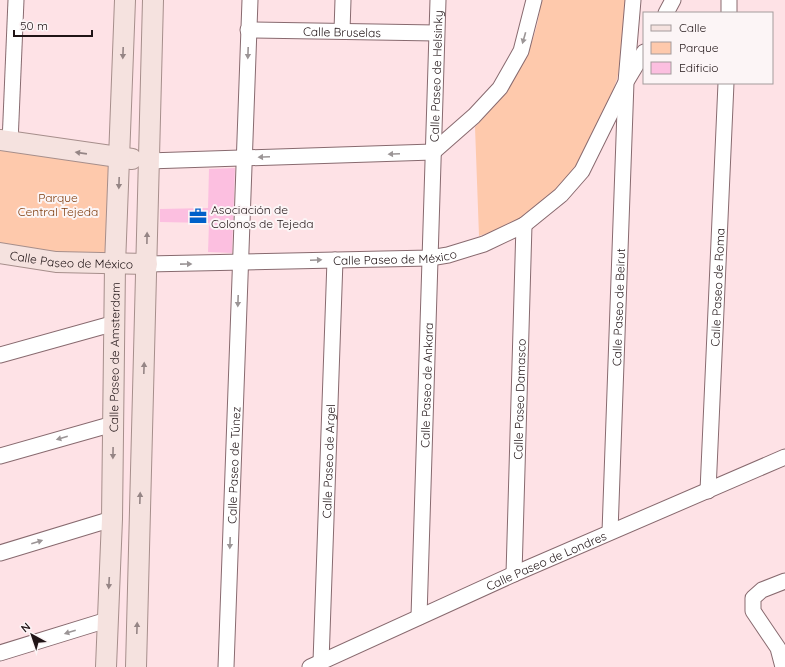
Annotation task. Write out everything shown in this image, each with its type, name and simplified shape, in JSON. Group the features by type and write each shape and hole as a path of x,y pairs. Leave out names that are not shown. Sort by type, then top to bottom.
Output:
{"main road":[{"name":"Calle Paseo de Amsterdam","path":"106,667 112,519 115,265 125,0"},
{"path":"136,667 153,0"},
{"path":"5,141 148,161"},
{"name":"Calle Paseo de México","path":"0,253 56,262 115,265 147,264"}],"street":[{"path":"5,141 16,0"},
{"name":"Calle Paseo de Túnez","path":"226,667 239,262 245,158 250,0"},
{"path":"342,30 343,0"},
{"name":"Calle Paseo de Helsinky","path":"433,152 438,0"},
{"path":"148,161 433,152 474,116 500,88 521,51 534,0"},
{"name":"Calle Paseo de México","path":"147,264 430,258 448,255 484,244 524,225 561,195 582,171 626,82 633,0"},
{"path":"667,12 673,0"},
{"path":"729,0 729,12"},
{"name":"Calle Bruselas","path":"248,30 342,30 436,33"},
{"path":"626,82 643,54"},
{"name":"Calle Paseo de Beirut","path":"610,532 626,82"},
{"name":"Calle Paseo de Roma","path":"708,491 726,84"},
{"name":"Calle Paseo de Ankara","path":"419,617 433,152"},
{"name":"Calle Paseo Damasco","path":"514,574 524,225"},
{"name":"Calle Paseo de Argel","path":"315,664 335,260"},
{"path":"0,355 115,323"},
{"path":"0,456 113,424"},
{"name":"Calle Paseo de Londres","path":"315,664 514,574 785,457"},
{"path":"0,553 112,519"},
{"path":"783,667 778,648 753,611 753,598 762,590 785,581"},
{"path":"0,653 107,620"}],"green space":[{"path":"541,0 630,0 626,37 617,79 600,127 572,177 512,226 479,236 475,127 510,85 519,69 534,36"},
{"name":"Parque Central Tejeda","path":"0,146 113,160 110,261 0,245"}],"building":[{"name":"Asociación de Colonos de Tejeda","path":"235,168 232,253 208,252 209,223 160,222 160,209 208,208 209,169"}],"place":[{"name":"Asociación de Colonos de Tejeda","path":"198,216"}]}
